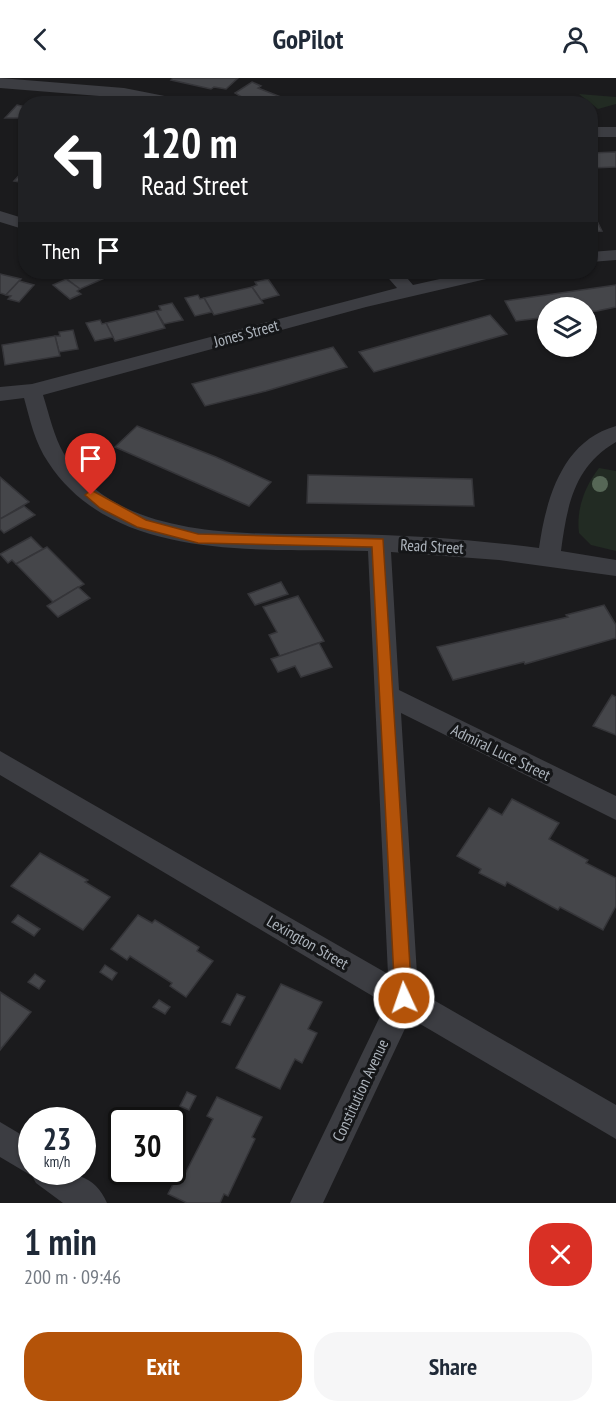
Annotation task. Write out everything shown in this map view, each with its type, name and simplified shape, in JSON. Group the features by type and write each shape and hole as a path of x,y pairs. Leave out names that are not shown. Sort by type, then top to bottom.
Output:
{"street":[{"path":"0,83 139,96"},
{"path":"598,132 616,132"},
{"path":"0,216 18,222"},
{"path":"598,256 616,255"},
{"path":"398,279 409,291"},
{"name":"Jones Street","path":"0,394 32,391 462,279"},
{"name":"Read Street","path":"32,391 52,454 79,484 104,505 142,524 198,538 378,543 506,550 616,568"},
{"path":"549,556 555,511 564,482 584,454 616,433"},
{"name":"Constitution Avenue","path":"306,1203 404,998 378,543"},
{"name":"Admiral Luce Street","path":"387,695 616,809"},
{"name":"Lexington Street","path":"0,762 616,1123"},
{"path":"0,1138 18,1150"},
{"path":"65,1185 91,1203"}],"shaded area":[{"path":"579,94 616,97 616,104 598,109 598,96"},
{"path":"599,468 616,471 616,551 591,545 579,533 580,507 590,482"}],"building":[{"path":"173,78 238,78 226,89 214,87 211,89 171,80"},
{"path":"252,82 261,86 258,88 278,96 240,96 235,93"},
{"path":"17,105 18,105 18,118 5,118"},
{"path":"616,152 616,167 598,168 598,153"},
{"path":"0,274 21,279 6,295 0,293"},
{"path":"66,279 80,289 77,291 81,294 70,299 53,285"},
{"path":"67,279 102,279 80,289"},
{"path":"268,279 279,295 261,300 252,287 257,285 255,282"},
{"path":"19,281 34,285 19,302 8,299 11,296 6,295"},
{"path":"616,285 616,307 597,311 597,297 537,297 537,318 516,321 505,301"},
{"path":"252,287 263,303 214,315 204,298"},
{"path":"198,295 200,299 204,298 212,312 195,316 185,298"},
{"path":"172,303 183,320 164,324 156,311 161,310 159,306"},
{"path":"156,311 165,328 115,341 106,323"},
{"path":"490,315 507,334 374,372 359,352"},
{"path":"100,320 102,324 106,323 113,337 95,341 86,323"},
{"path":"73,330 78,349 59,352 55,336 60,336 59,332"},
{"path":"55,336 60,356 5,365 2,345"},
{"path":"333,347 347,367 266,391 205,406 192,384"},
{"path":"137,426 216,457 271,482 249,506 115,447"},
{"path":"308,475 472,479 474,506 307,503"},
{"path":"0,477 29,502 0,519"},
{"path":"24,506 35,515 4,533 0,529 0,519"},
{"path":"31,537 43,549 16,564 12,560 8,563 0,554"},
{"path":"47,547 84,584 53,602 16,564"},
{"path":"281,582 288,594 255,605 248,594"},
{"path":"78,587 90,598 58,617 47,606"},
{"path":"298,596 324,641 280,656 269,635 277,632 263,607"},
{"path":"604,605 616,625 616,638 525,664 524,662 453,680 437,647 568,617 566,615"},
{"path":"319,643 332,667 301,677 295,666 278,672 271,659"},
{"path":"612,695 616,697 616,735 593,726"},
{"path":"512,799 559,823 549,839 588,860 586,863 616,878 616,906 603,930 560,907 558,910 507,882 505,886 479,873 481,869 457,856 489,808 502,815"},
{"path":"40,853 88,880 85,882 110,897 83,930 11,886"},
{"path":"18,915 40,929 34,936 12,922"},
{"path":"138,915 152,923 155,920 199,947 197,951 213,961 186,997 170,986 172,983 130,956 127,960 111,949"},
{"path":"105,965 117,973 112,980 100,972"},
{"path":"35,974 45,981 39,989 28,982"},
{"path":"281,984 322,1002 308,1029 317,1033 302,1063 295,1059 280,1089 236,1068"},
{"path":"0,992 31,1012 0,1050"},
{"path":"237,994 245,997 230,1025 222,1022"},
{"path":"159,1000 170,1007 165,1014 153,1007"},
{"path":"187,1092 196,1096 189,1110 180,1106"},
{"path":"217,1097 262,1117 252,1137 255,1139 228,1196 224,1194 220,1203 187,1203 168,1194 173,1185 186,1185 186,1172 213,1119 207,1116"}],"route":[{"path":"91,495 104,505 142,524 198,538 299,543 378,543 404,998"}]}
